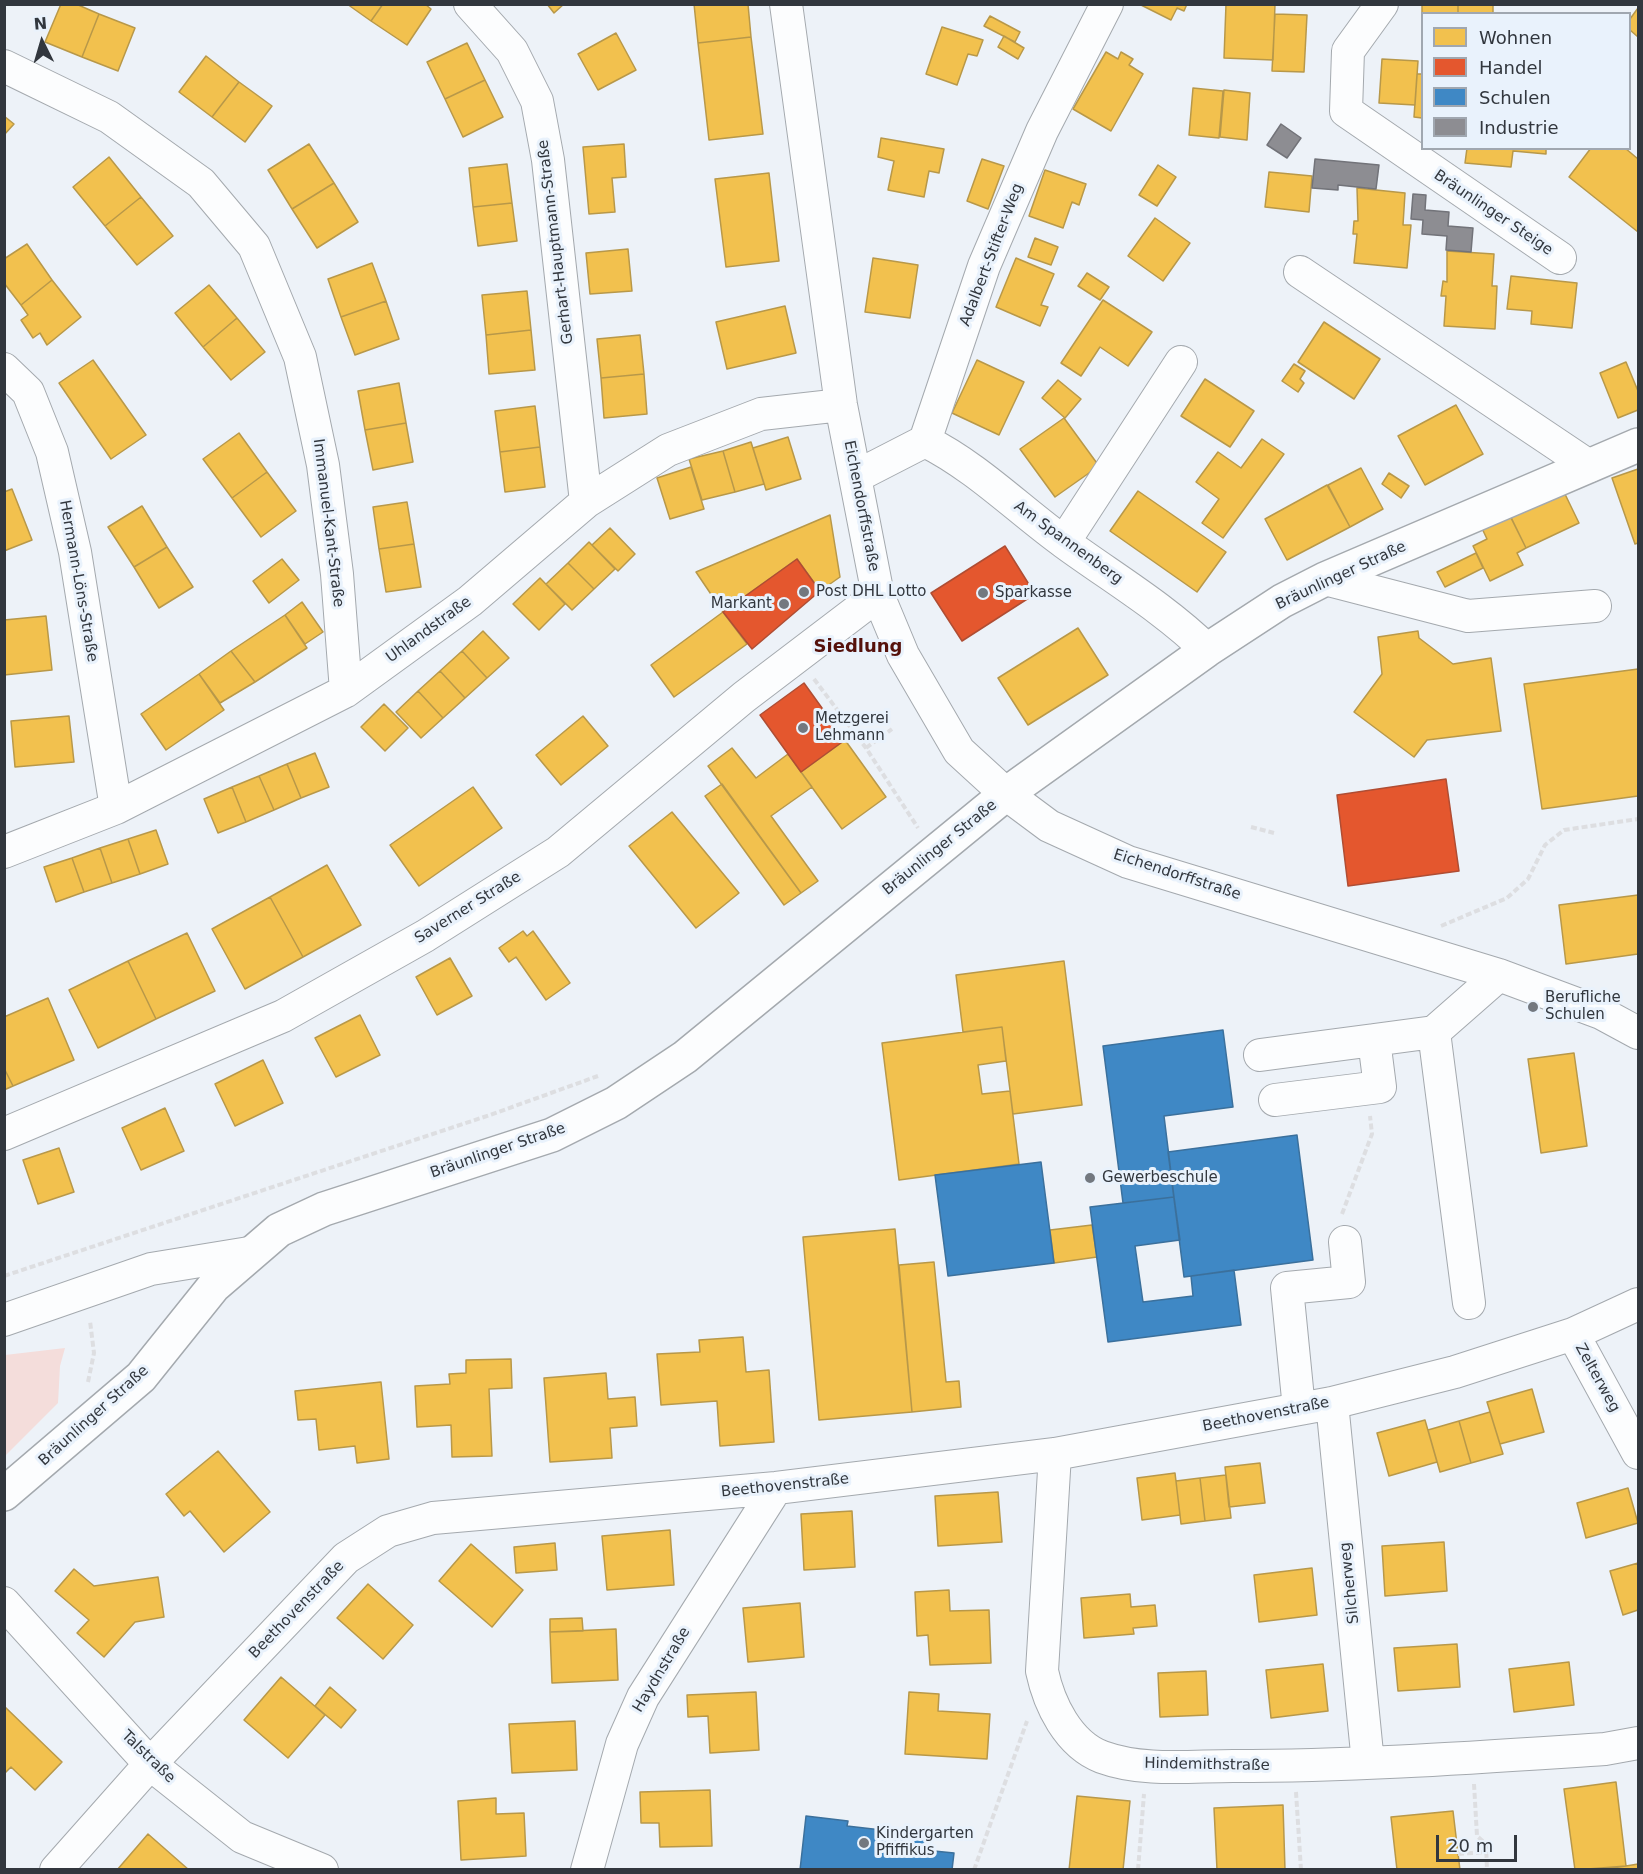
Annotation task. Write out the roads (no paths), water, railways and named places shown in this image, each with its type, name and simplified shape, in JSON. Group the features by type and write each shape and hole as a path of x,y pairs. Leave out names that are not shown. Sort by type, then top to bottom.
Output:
{"main road":[{"name":"Bräunlinger Straße","path":"4,1494 141,1377 214,1286 249,1253 279,1230 324,1209 552,1135 616,1103 686,1056 1006,794 1207,650 1282,601 1326,579 1638,445"}],"street":[{"name":"Gerhart-Hauptmann-Straße","path":"470,4 512,51 537,101 548,160 586,502"},
{"name":"Eichendorffstraße","path":"786,4 841,405 878,595 903,655 941,724 959,751 1006,794 1049,826 1128,862 1499,975 1601,1013 1638,1033"},
{"name":"Adalbert-Stifter-Weg","path":"925,441 989,256 1042,131 1107,4"},
{"name":"Bräunlinger Steige","path":"1382,4 1348,51 1346,111 1560,258"},
{"name":"Immanuel-Kant-Straße","path":"4,66 109,117 201,183 254,246 300,357 323,465 337,574 346,691"},
{"path":"1300,272 1589,466"},
{"path":"1064,542 1181,362"},
{"name":"Hermann-Löns-Straße","path":"4,369 28,392 52,452 75,552 116,808"},
{"name":"Uhlandstraße","path":"4,852 116,808 346,691 470,601 586,502 668,450 761,414 841,405"},
{"path":"855,477 925,441"},
{"name":"Am Spannenberg","path":"925,441 953,455 1064,542 1179,622 1207,650"},
{"path":"1326,579 1468,616 1595,606"},
{"name":"Saverner Straße","path":"4,1134 283,1016 425,936 558,852 797,657 878,595"},
{"path":"1260,1055 1434,1032 1499,975"},
{"path":"1434,1032 1469,1303"},
{"path":"1275,1100 1380,1087 1374,1040"},
{"path":"1299,1409 1287,1287 1349,1282 1345,1242"},
{"name":"Bräunlinger Straße","path":"4,1320 152,1269 249,1253"},
{"name":"Beethovenstraße","path":"56,1869 150,1764 346,1558 388,1531 433,1518 776,1488 1055,1454 1299,1409 1455,1372 1573,1335 1638,1304"},
{"name":"Zelterweg","path":"1573,1335 1638,1453"},
{"name":"Silcherweg","path":"1332,1402 1368,1763"},
{"name":"Hindemithstraße","path":"1055,1454 1042,1671 1048,1700 1075,1740 1101,1757 1145,1766 1295,1766 1605,1749 1638,1743"},
{"name":"Haydnstraße","path":"587,1869 622,1744 643,1697 776,1488"},
{"name":"Talstraße","path":"4,1603 150,1764 242,1837 322,1869"}],"place":[{"name":"Post DHL Lotto","path":"804,592"},
{"name":"Sparkasse","path":"983,593"},
{"name":"Markant","path":"784,604"},
{"name":"Metzgerei Lehmann","path":"803,728"},
{"name":"Berufliche Schulen","path":"1533,1007"},
{"name":"Gewerbeschule","path":"1090,1178"},
{"name":"Kindergarten Pfiffikus","path":"864,1843"}],"district":[{"name":"Siedlung","path":"858,647"}]}
